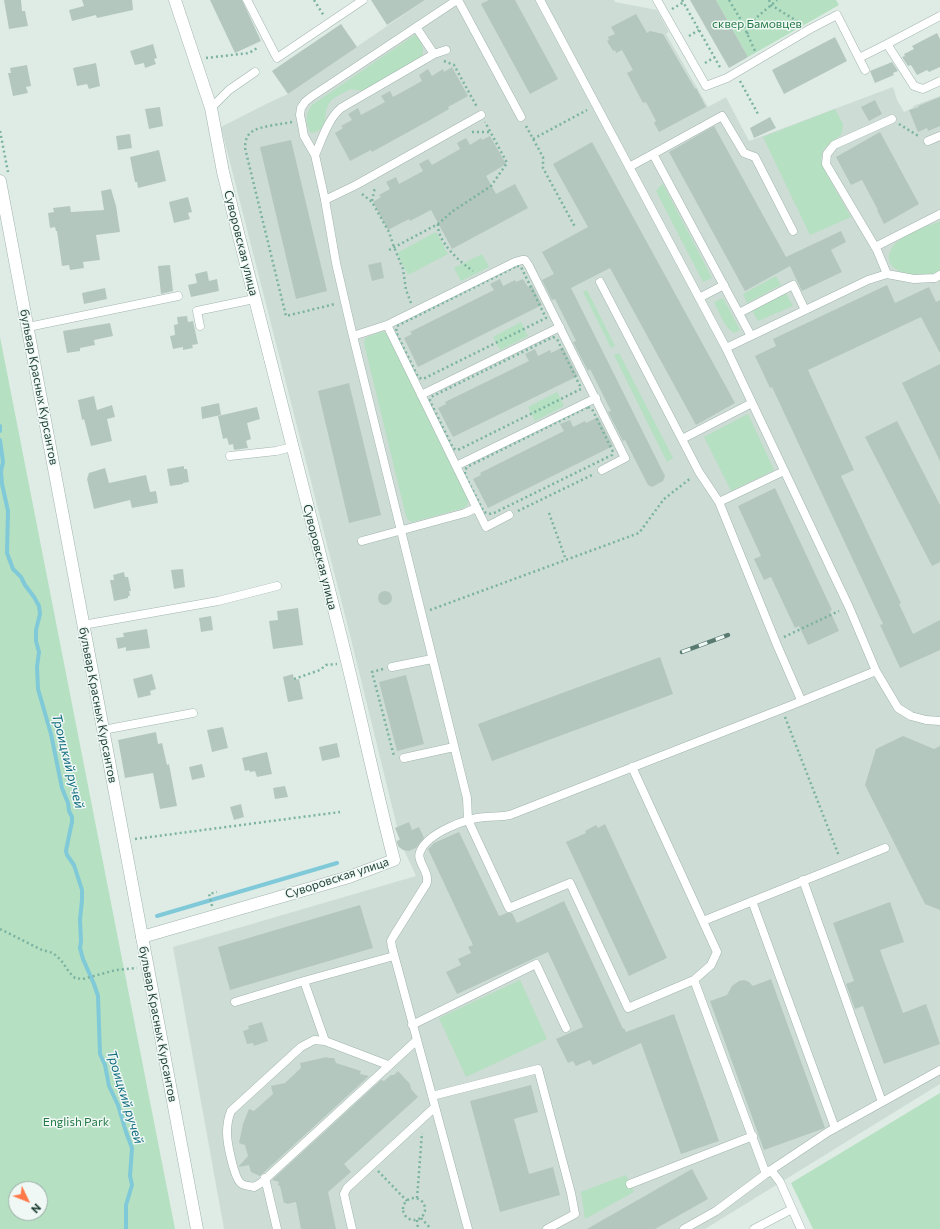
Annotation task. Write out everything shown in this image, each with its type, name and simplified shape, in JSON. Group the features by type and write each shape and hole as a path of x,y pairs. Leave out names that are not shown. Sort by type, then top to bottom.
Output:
{"street":[{"name":"Суворовская улица","path":"142,937 349,877 394,860 347,662 223,172 211,108 175,0"},
{"name":"бульвар Красных Курсантов","path":"0,181 197,1229"}],"lane":[{"path":"247,0 277,58 363,0"},
{"path":"521,116 457,0 311,96 301,108 301,120 304,136 315,155 325,200 336,263 400,531 454,747 466,798 468,820 509,908 570,883 628,1008 694,980 711,965 717,952 632,767"},
{"path":"540,0 726,348 849,607 876,671 898,708 911,716 926,720 940,721"},
{"path":"657,0 706,86 727,78 810,29 837,15 865,70"},
{"path":"859,58 940,16"},
{"path":"416,27 434,54"},
{"path":"887,44 914,86 923,89 940,81"},
{"path":"315,155 335,113 341,108 434,54 446,50"},
{"path":"211,108 229,90 255,72"},
{"path":"325,200 356,185 481,115"},
{"path":"629,167 722,116 744,153 755,157 793,231"},
{"path":"887,274 875,247 826,164 826,154 834,145 892,119"},
{"path":"928,141 940,136"},
{"path":"653,154 751,336"},
{"path":"875,247 940,214"},
{"path":"353,336 417,313 489,278 515,262 525,260 625,458 602,470"},
{"path":"726,348 868,280 887,274 914,278 935,278 940,275"},
{"path":"600,282 699,472 719,502 801,700"},
{"path":"699,298 724,285"},
{"path":"739,313 793,285 805,310"},
{"path":"28,327 178,296"},
{"path":"200,326 197,311 254,299"},
{"path":"386,325 486,527 509,515"},
{"path":"421,395 560,327"},
{"path":"456,466 596,398"},
{"path":"682,439 752,403"},
{"path":"230,456 276,451 292,446"},
{"path":"719,502 784,471"},
{"path":"362,541 465,513 476,508"},
{"path":"83,625 218,601 277,586"},
{"path":"392,667 432,659"},
{"path":"468,1229 416,1040 391,941 428,880 419,857 421,849 429,839 438,833 468,820 510,815 876,671"},
{"path":"103,730 193,713"},
{"path":"404,758 454,747"},
{"path":"703,921 752,900 885,848"},
{"path":"803,880 882,1102"},
{"path":"752,900 836,1128"},
{"path":"235,1002 394,956"},
{"path":"412,1025 536,964 566,1028"},
{"path":"694,980 753,1136 769,1172 780,1182 801,1229"},
{"path":"304,981 324,1041"},
{"path":"388,1065 324,1041 314,1040 301,1046 231,1111 228,1121 227,1134 237,1179 242,1185 254,1187 266,1178 416,1040"},
{"path":"432,1096 538,1068 575,1214 547,1229"},
{"path":"684,1229 716,1211 769,1172 836,1128 940,1070"},
{"path":"352,1229 344,1194 347,1188 435,1107"},
{"path":"630,1184 753,1136"},
{"path":"266,1178 277,1229"},
{"path":"754,1229 792,1209"}],"path":[{"path":"314,0 328,23"},
{"path":"682,0 727,78"},
{"path":"729,0 758,59"},
{"path":"769,0 771,6 810,29"},
{"path":"747,35 756,18 763,10 771,6 777,0"},
{"path":"194,59 249,53 268,42"},
{"path":"735,73 758,114"},
{"path":"533,139 596,106"},
{"path":"521,116 543,157 543,168 575,227"},
{"path":"892,119 928,141"},
{"path":"301,120 255,130 247,137 245,148 286,316 345,302"},
{"path":"372,202 375,185"},
{"path":"362,194 372,202 389,232 403,269 406,290 417,313"},
{"path":"389,250 438,224 439,232 448,249 472,270 489,278"},
{"path":"520,266 546,318 425,378 422,379 417,376 395,330 398,325 417,313 489,278 508,271 520,266"},
{"path":"508,271 514,273"},
{"path":"524,278 528,281"},
{"path":"553,337 557,339 581,388 580,390 458,450 453,448 431,403 430,398 434,395 553,337"},
{"path":"588,407 592,409 613,452 612,455 492,514 486,513 483,510 465,473 467,467 588,407"},
{"path":"509,515 602,470"},
{"path":"421,613 639,533 664,499 699,472"},
{"path":"549,514 566,560"},
{"path":"775,640 849,607"},
{"path":"294,679 320,670 326,665 347,662"},
{"path":"392,667 372,672 395,760 404,758"},
{"path":"785,715 842,864"},
{"path":"132,839 340,812"},
{"path":"211,904 209,894 217,892"},
{"path":"0,929 42,950 53,953 61,960 68,972 75,978 83,979 116,970 131,969"},
{"path":"417,1198 423,1119"},
{"path":"372,1164 407,1201"},
{"path":"417,1198 423,1202 425,1206 425,1213 417,1220 410,1219 405,1214 404,1207 407,1201 417,1198"},
{"path":"421,1218 431,1229"},
{"path":"417,1220 418,1229"}],"shaded area":[{"path":"425,0 614,0 615,2 657,10 669,32 666,34 708,107 726,97 749,141 893,87 897,100 904,112 913,108 913,106 940,96 940,1084 705,1229 224,1229 173,947 416,876 404,850 399,847 396,841 400,839 350,635 221,127 288,94"}],"green space":[{"name":"сквер Бамовцев","path":"716,0 836,0 839,5 748,57"},
{"path":"416,34 423,48 422,57 364,91 351,89 334,98 327,107 325,121 322,128 318,131 310,132 307,125 307,118 308,111 312,105"},
{"path":"835,109 843,124 842,133 824,149 821,159 822,166 851,217 810,235 763,137"},
{"path":"663,184 712,278 703,282 656,191"},
{"path":"940,222 940,270 934,274 913,274 901,272 893,267 889,261 889,256 892,248 897,242 915,231"},
{"path":"436,232 448,254 408,275 397,253"},
{"path":"482,254 489,267 461,281 454,268"},
{"path":"776,276 781,285 747,303 743,294"},
{"path":"587,290 615,346 611,348 583,292"},
{"path":"785,292 793,306 758,321 752,310"},
{"path":"723,298 740,330 734,333 725,323 714,302"},
{"path":"521,322 528,336 500,350 493,337"},
{"path":"381,332 388,335 409,378 408,379 409,381 410,380 468,499 468,504 464,508 412,522 408,520 406,516 364,343 365,338"},
{"name":"English Park","path":"0,337 175,1229 0,1229"},
{"path":"619,353 673,458 667,462 614,355"},
{"path":"557,392 564,406 535,421 528,407"},
{"path":"748,414 774,470 731,491 704,437"},
{"path":"520,980 547,1039 466,1077 439,1018"},
{"path":"940,1093 940,1229 813,1229 791,1183"},
{"path":"626,1175 634,1192 585,1219 581,1192"}],"building":[{"path":"4,0 21,0 22,11 25,11 28,26 9,29"},
{"path":"82,0 132,0 133,10 97,18 96,15 72,21 69,10 84,6"},
{"path":"210,0 242,0 261,41 235,53"},
{"path":"371,0 425,0 387,25"},
{"path":"489,0 515,0 558,79 530,94 481,4"},
{"path":"690,0 716,0 748,57 729,68"},
{"path":"636,14 647,33 650,31 663,34 706,107 659,132 654,123 656,121 646,102 643,103 627,73 633,70 622,50 616,53 607,41 609,40 608,37 615,34 611,27"},
{"path":"341,24 357,47 288,94 272,71"},
{"path":"937,33 940,39 940,67 929,72 927,70 917,75 911,65 908,66 902,57 905,56 904,54 914,49 912,46"},
{"path":"835,37 847,61 784,94 772,70"},
{"path":"153,44 157,58 154,59 156,64 145,68 144,63 135,65 130,51"},
{"path":"892,62 898,71 893,73 894,75 875,83 870,71"},
{"path":"96,63 100,86 89,89 87,84 77,86 73,68"},
{"path":"27,65 31,86 26,87 28,93 13,96 8,73 11,73 10,68"},
{"path":"452,67 468,96 448,107 449,109 372,152 371,150 350,161 335,133 343,128 341,126 352,120 348,114 358,108 361,115 385,102 381,96 390,91 393,97 422,81 419,75 428,69 432,76 443,69 444,72"},
{"path":"940,97 940,126 928,131 927,128 918,132 909,110"},
{"path":"875,100 882,114 869,121 861,107"},
{"path":"160,107 163,126 149,129 145,109"},
{"path":"770,117 776,128 754,138 750,128"},
{"path":"714,126 786,257 841,231 846,242 831,250 842,272 802,291 790,266 745,291 669,152"},
{"path":"880,132 919,204 884,224 862,180 851,185 836,157"},
{"path":"130,134 132,148 118,150 116,136"},
{"path":"490,136 506,164 486,176 496,194 515,184 528,208 452,249 431,210 388,230 373,202 381,197 379,195 390,189 386,182 396,177 399,184 423,171 419,164 428,159 432,165 460,149 457,143 466,138 470,145 481,138 482,140"},
{"path":"291,140 327,291 296,299 260,147"},
{"path":"592,142 735,403 696,425 610,268 571,288 665,476 663,481 652,487 648,485 625,440 623,441 608,412 611,411 590,369 588,371 573,342 576,341 555,299 552,300 542,280 554,274 542,252 588,227 553,164"},
{"path":"159,150 166,181 138,188 137,182 135,182 130,157"},
{"path":"111,189 116,206 120,232 96,235 100,260 83,262 84,268 70,270 69,265 62,266 57,231 55,227 50,228 48,213 54,212 53,208 70,206 71,212 104,210 101,191"},
{"path":"188,197 192,212 188,213 190,219 174,223 169,202"},
{"path":"381,262 384,278 372,281 368,265"},
{"path":"170,265 173,291 161,294 158,266"},
{"path":"207,271 209,281 217,279 219,291 191,297 188,285 197,283 195,274"},
{"path":"500,279 503,286 515,280 516,282 523,279 528,287 532,285 542,305 418,367 404,338 412,334 410,332 494,290 490,284"},
{"path":"887,285 895,303 929,287 936,302 940,300 940,353 921,317 808,370 854,470 841,476 901,603 899,604 913,634 940,620 940,650 900,668 880,625 883,624 772,387 770,388 755,356 776,346 773,339"},
{"path":"105,288 107,299 84,304 82,293"},
{"path":"187,316 188,322 193,321 198,344 192,345 193,348 183,350 183,347 173,349 170,336 175,335 174,325 178,324 177,317"},
{"path":"110,323 113,336 94,340 95,345 80,348 80,351 67,353 63,331"},
{"path":"563,347 578,376 453,437 438,408 446,404 445,402 529,361 525,354 535,349 538,356 550,350 551,353"},
{"path":"940,364 940,461 902,383"},
{"path":"349,383 381,515 349,523 318,391"},
{"path":"94,396 97,410 112,405 115,417 107,419 112,441 91,446 84,419 82,420 78,400"},
{"path":"219,403 221,415 202,419 201,407"},
{"path":"257,407 260,419 247,423 251,439 246,441 248,448 234,450 233,444 229,445 227,438 223,439 218,416"},
{"path":"598,417 613,446 488,508 473,479 481,475 480,473 564,431 560,424 570,420 573,427"},
{"path":"897,421 940,505 940,562 932,566 865,437"},
{"path":"184,466 184,469 187,469 189,482 170,486 167,469"},
{"path":"105,468 109,483 146,475 150,492 156,491 158,503 132,508 130,500 94,509 87,479 89,473"},
{"path":"775,488 832,610 830,611 839,631 808,645 799,626 795,628 771,577 764,580 754,559 761,556 738,506"},
{"path":"183,569 185,587 174,589 171,570"},
{"path":"124,572 125,577 128,577 131,591 129,591 130,596 128,596 128,598 114,601 110,580 114,580 113,575"},
{"path":"382,591 388,591 392,595 392,601 388,605 382,605 378,601 378,595"},
{"path":"298,608 303,645 273,649 269,621 278,620 277,611"},
{"path":"211,616 213,630 201,632 199,618"},
{"path":"147,629 150,648 126,651 126,647 118,649 116,638 124,637 123,633"},
{"path":"660,657 673,694 492,761 478,724"},
{"path":"152,674 156,689 150,691 151,695 138,698 133,679"},
{"path":"293,674 294,680 299,679 303,699 288,702 283,677"},
{"path":"406,675 424,744 397,751 379,682"},
{"path":"223,727 228,748 212,752 207,730"},
{"path":"156,732 158,744 162,743 167,765 169,764 177,806 160,809 153,773 125,778 118,740"},
{"path":"903,736 934,749 940,746 940,910 925,904 865,785 876,749"},
{"path":"337,743 340,757 322,761 319,747"},
{"path":"267,752 272,774 257,777 255,771 245,771 242,758"},
{"path":"202,764 205,777 192,780 189,767"},
{"path":"285,786 288,797 275,799 273,788"},
{"path":"241,804 244,817 234,820 230,807"},
{"path":"409,822 412,830 419,827 424,838 416,848 409,851 403,850 398,846 397,841 400,840 395,828"},
{"path":"605,824 667,958 629,976 566,842 586,833 585,831 596,825 598,828"},
{"path":"459,832 499,916 512,913 517,923 564,901 623,1029 624,1028 626,1032 674,1014 719,1141 681,1154 641,1043 593,1065 590,1060 576,1066 573,1061 568,1063 556,1039 583,1027 548,952 457,994 446,972 461,965 458,959 471,953 468,947 473,945 428,849 434,843"},
{"path":"890,902 904,942 880,950 903,1013 926,1004 940,1044 884,1064 863,1006 855,1009 846,984 854,981 833,923"},
{"path":"360,905 373,948 230,990 218,947"},
{"path":"771,979 825,1128 764,1150 710,1001 727,995 732,986 739,981 744,980 753,986"},
{"path":"262,1022 268,1041 254,1046 253,1043 247,1044 243,1031 249,1029 248,1026"},
{"path":"327,1057 334,1058 336,1063 361,1071 360,1074 369,1076 260,1176 251,1172 249,1165 239,1167 248,1156 245,1145 239,1143 243,1124 249,1109 254,1111 273,1094 271,1086 285,1083 301,1068 300,1063"},
{"path":"398,1071 410,1084 411,1089 418,1097 344,1164 351,1172 328,1192 336,1229 301,1229 296,1202 287,1204 284,1203 280,1186 278,1185 279,1182 272,1180 381,1080 384,1081"},
{"path":"531,1085 538,1112 514,1119 529,1174 553,1167 560,1195 500,1212 470,1101"},
{"path":"692,1169 708,1199 655,1229 587,1229"}],"waterway":[{"name":"Троицкий ручей","path":"0,426 0,431"},
{"name":"Троицкий ручей","path":"0,440 3,462 1,471 2,484 8,511 7,553 13,569 21,577 39,606 40,614 36,630 36,641 39,652 37,667 38,689 51,734 62,788 72,817 66,851 74,865 82,890 80,948 98,996 100,1054 105,1065 109,1086 118,1105 132,1148 130,1176 132,1185 126,1205 126,1229"},
{"path":"157,916 337,863"}],"railway":[{"path":"682,652 728,635"}]}
